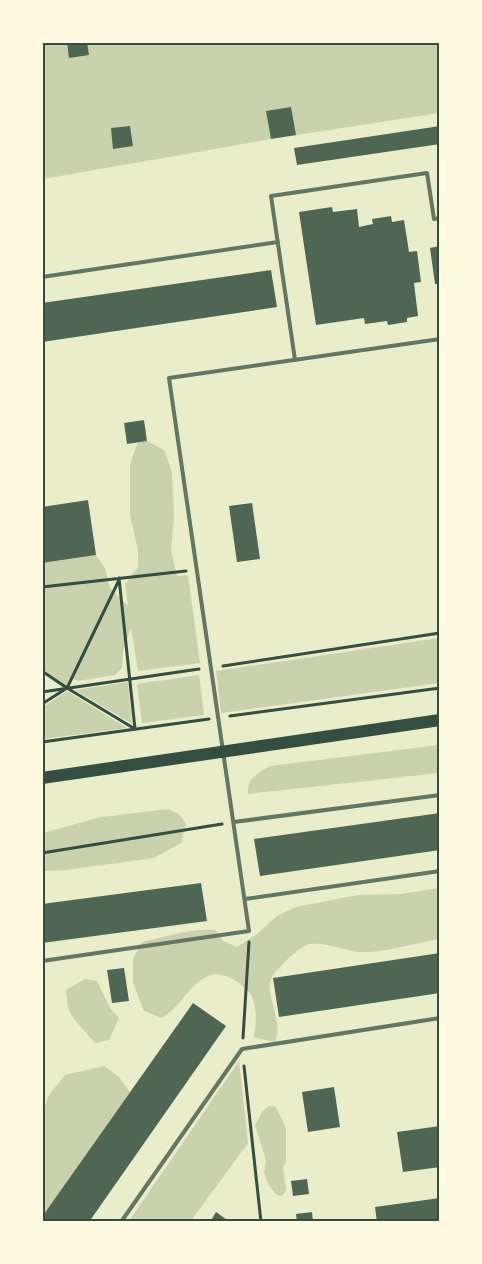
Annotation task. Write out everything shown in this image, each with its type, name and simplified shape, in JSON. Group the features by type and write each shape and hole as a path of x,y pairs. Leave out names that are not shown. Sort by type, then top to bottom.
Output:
{"main road":[{"path":"42,778 440,720"}],"lane":[{"path":"295,360 271,196 427,173 434,219 440,218"},
{"path":"42,277 278,242"},
{"path":"42,961 249,931 170,378 440,339"},
{"path":"234,822 440,795"},
{"path":"245,899 440,871"},
{"path":"121,1222 242,1049 440,1018"}],"path":[{"path":"42,587 197,569"},
{"path":"119,578 135,730"},
{"path":"42,704 67,688 119,578"},
{"path":"42,692 440,633"},
{"path":"42,671 135,730"},
{"path":"42,742 440,688"},
{"path":"42,853 234,822"},
{"path":"249,931 242,1049 261,1222"}],"green space":[{"path":"43,43 439,43 439,113 271,139 43,179"},
{"path":"147,441 164,450 172,472 174,517 171,550 177,576 188,575 200,663 138,671 131,628 123,651 122,668 115,675 78,681 70,678 66,686 43,669 43,563 96,555 105,568 110,588 128,606 125,584 138,567 138,550 130,515 130,464 138,442"},
{"path":"439,638 439,683 221,713 216,671"},
{"path":"199,675 204,715 142,723 137,684"},
{"path":"128,682 132,724 75,690"},
{"path":"67,691 127,728 43,739 43,707"},
{"path":"439,745 439,773 248,794 251,780 270,766"},
{"path":"168,809 179,814 186,824 181,843 154,858 66,870 43,871 43,833 101,817"},
{"path":"439,888 439,939 369,952 354,951 323,944 310,944 288,958 273,975 270,984 277,1026 275,1042 253,1037 256,1016 253,999 243,986 226,976 214,974 203,979 195,985 174,1009 162,1018 144,1011 133,983 133,959 142,942 188,931 216,930 223,941 237,947 257,934 277,916 296,907 358,895 401,894"},
{"path":"85,979 97,981 110,1008 119,1018 109,1040 95,1043 74,1019 68,1008 66,990"},
{"path":"239,1061 248,1143 191,1221 129,1221"},
{"path":"104,1066 119,1077 130,1092 43,1217 43,1111 49,1095 65,1075"},
{"path":"269,1106 276,1107 286,1128 286,1162 283,1167 286,1190 282,1196 277,1195 269,1186 264,1173 266,1160 255,1125 262,1112"}],"building":[{"path":"67,42 87,42 89,55 69,58"},
{"path":"291,107 296,135 271,139 266,111"},
{"path":"130,126 133,146 113,149 111,128"},
{"path":"440,126 440,144 297,165 294,148"},
{"path":"332,207 333,212 357,209 359,227 373,224 372,219 391,216 392,222 404,220 409,252 417,251 421,282 414,283 418,316 407,318 407,322 388,325 387,321 365,324 364,318 316,325 299,212"},
{"path":"440,246 440,284 435,284 430,248"},
{"path":"271,270 277,307 42,342 42,303"},
{"path":"144,420 147,441 127,444 124,423"},
{"path":"88,500 96,555 42,563 42,507"},
{"path":"252,503 260,559 237,562 229,506"},
{"path":"440,813 440,850 260,876 254,839"},
{"path":"201,883 207,921 42,943 42,904"},
{"path":"440,953 440,993 279,1017 273,978"},
{"path":"124,968 129,1001 112,1003 107,970"},
{"path":"193,1003 226,1026 89,1222 42,1222 42,1217"},
{"path":"334,1087 340,1127 308,1132 302,1092"},
{"path":"440,1126 440,1167 403,1172 397,1132"},
{"path":"307,1179 309,1194 293,1196 291,1181"},
{"path":"440,1198 440,1222 377,1222 375,1207"},
{"path":"216,1212 230,1222 210,1222"},
{"path":"312,1212 313,1222 297,1222 296,1214"}]}
